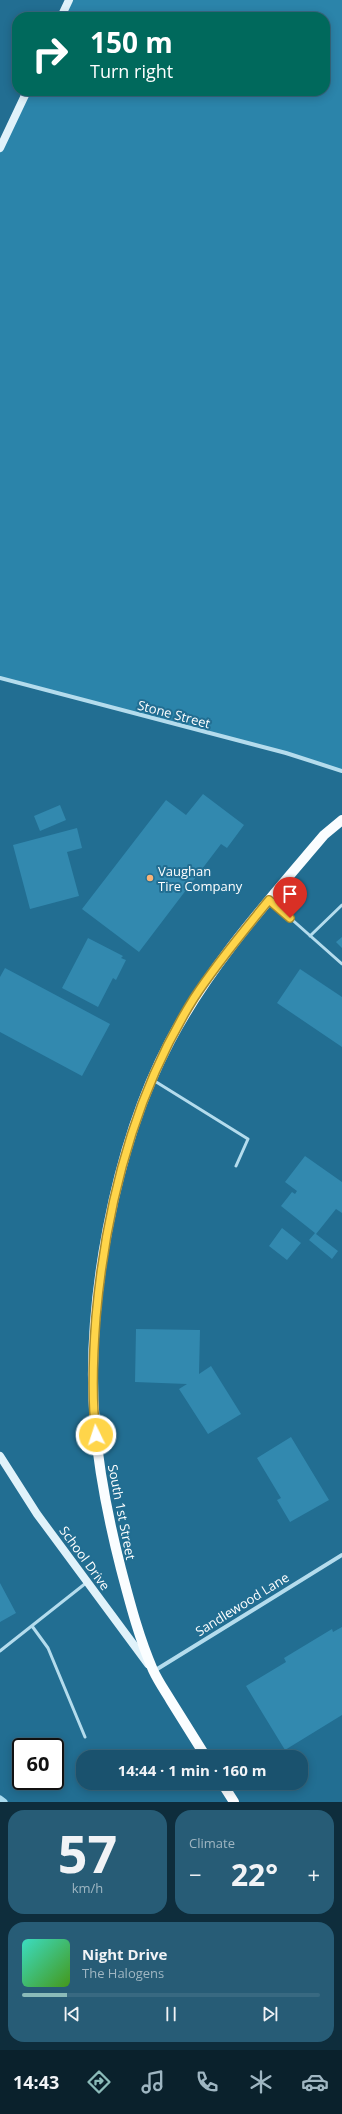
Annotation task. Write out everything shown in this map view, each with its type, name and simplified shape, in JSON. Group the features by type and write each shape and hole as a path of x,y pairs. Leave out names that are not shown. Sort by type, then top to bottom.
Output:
{"main road":[{"name":"South 1st Street","path":"202,1750 153,1671 130,1606 113,1539 100,1471 94,1423 94,1348 100,1272 114,1198 135,1123 152,1079 194,999 218,963 269,900 324,835 342,820"},
{"path":"226,1790 234,1802"}],"street":[{"path":"63,12 69,0"},
{"path":"0,148 25,96"},
{"name":"Stone Street","path":"0,678 286,753 342,771"},
{"name":"School Drive","path":"0,1456 37,1514 153,1671"},
{"name":"Sandlewood Lane","path":"153,1671 342,1555"}],"lane":[{"path":"269,900 342,964"},
{"path":"310,936 342,905"},
{"path":"152,1079 248,1139 236,1166"},
{"path":"0,1651 88,1582"},
{"path":"32,1626 48,1648 85,1737"}],"shaded area":[{"path":"69,0 342,0 342,771 286,753 0,677 0,148 25,96 330,96 330,12 63,12"}],"building":[{"name":"Vaughan Tire Company","path":"203,794 244,825 227,848 221,844 139,952 82,909 166,800 186,815"},
{"path":"60,805 66,820 40,831 34,816"},
{"path":"77,828 82,848 67,852 79,896 30,909 13,845"},
{"path":"342,937 342,948 336,942"},
{"path":"88,938 123,956 121,958 126,960 116,980 113,978 98,1007 62,988"},
{"path":"5,968 110,1024 82,1076 0,1032 0,977"},
{"path":"300,969 342,997 342,1047 277,1003"},
{"path":"305,1156 342,1182 342,1213 336,1209 316,1234 338,1251 332,1259 309,1240 315,1233 281,1206 292,1192 295,1194 297,1191 285,1182"},
{"path":"282,1228 301,1243 287,1260 269,1246"},
{"path":"136,1329 200,1330 199,1374 211,1366 241,1414 208,1434 179,1389 187,1384 135,1382"},
{"path":"291,1437 329,1500 290,1522 277,1500 281,1498 257,1458"},
{"path":"0,1583 16,1613 0,1622"},
{"path":"342,1627 342,1715 285,1750 246,1686 286,1662 284,1658 332,1629 333,1632"}],"waterway":[{"path":"0,1799 4,1802"}],"place":[{"name":"Vaughan Tire Company","path":"150,878"}],"route":[{"path":"96,1435 94,1423 94,1348 100,1272 114,1198 140,1108 169,1042 194,999 218,963 269,900 290,918"}]}
